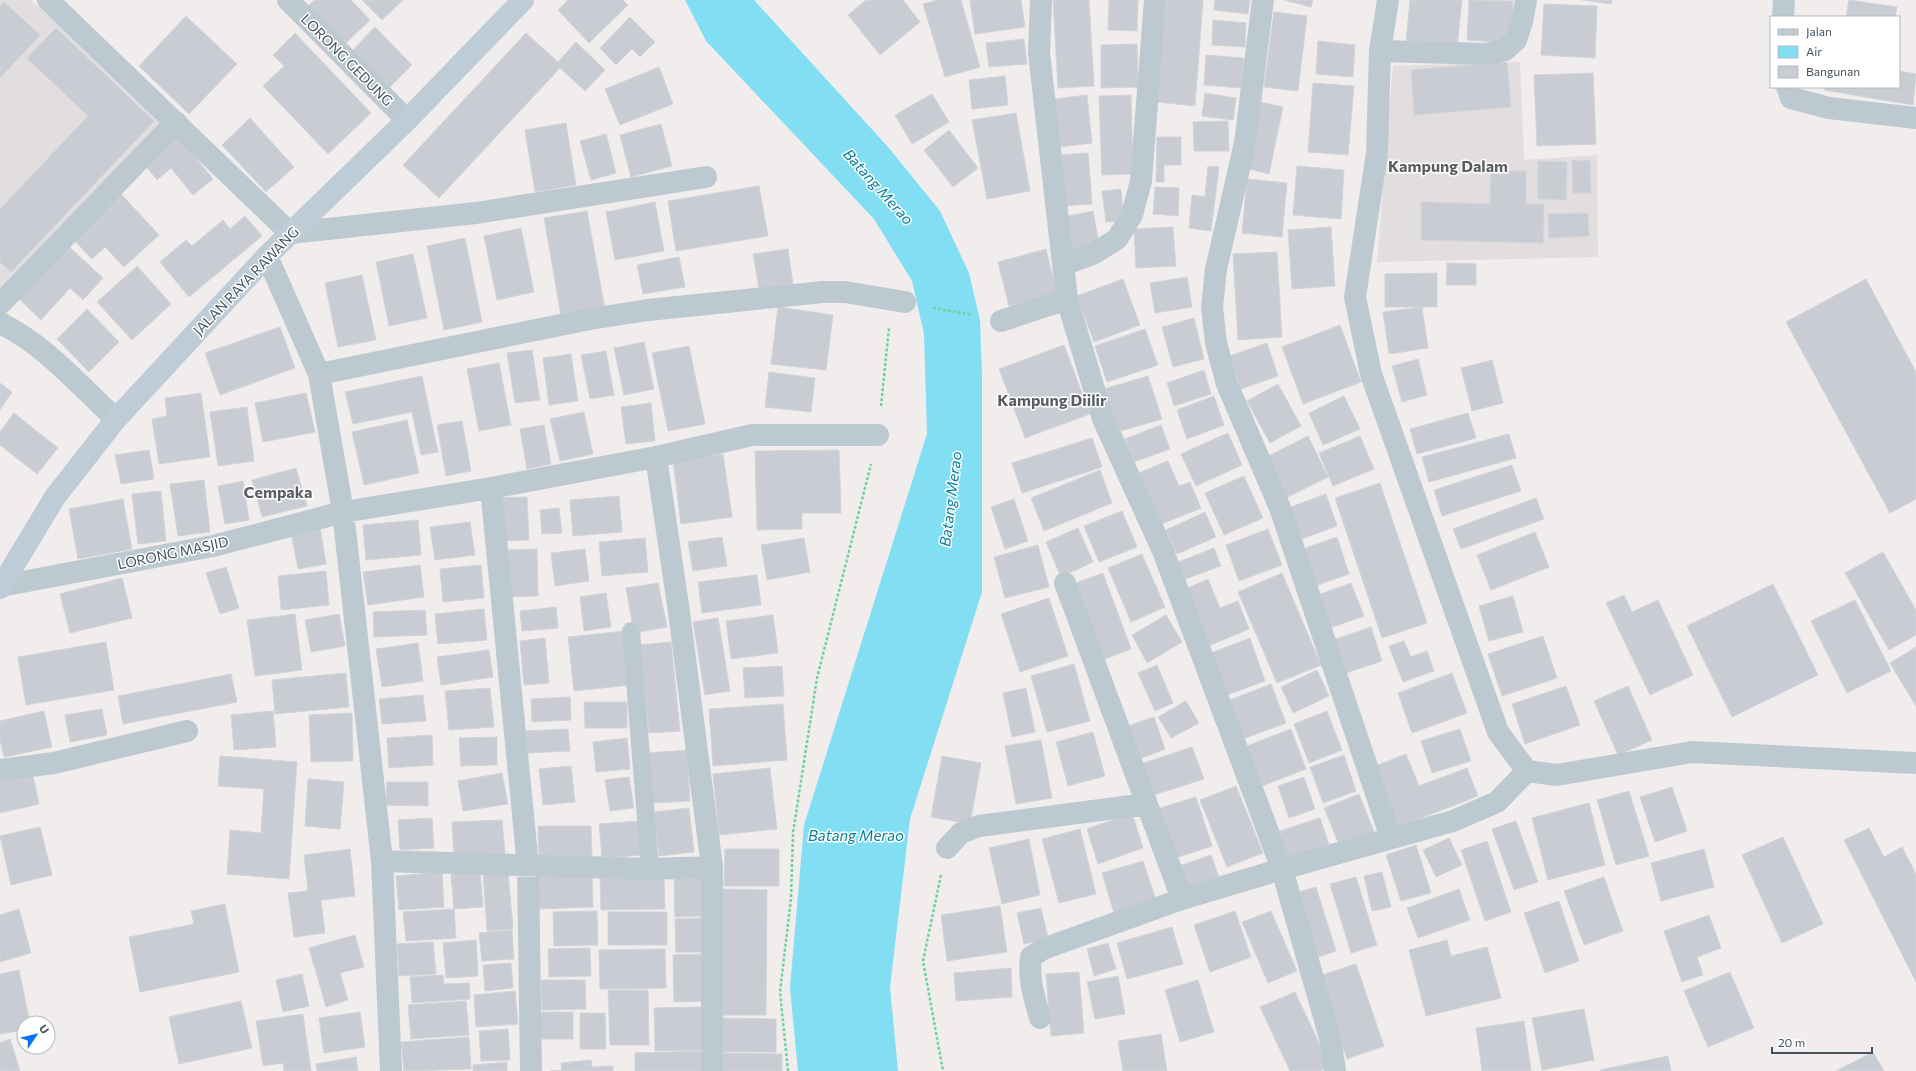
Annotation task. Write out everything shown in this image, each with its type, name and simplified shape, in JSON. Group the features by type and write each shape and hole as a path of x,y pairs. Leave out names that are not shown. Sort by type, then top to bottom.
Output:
{"main road":[{"name":"JALAN RAYA RAWANG","path":"0,587 55,497 116,419 266,256 407,120 523,0"}],"street":[{"path":"48,0 176,122 290,234 476,213 706,177"},
{"name":"LORONG GEDUNG","path":"288,0 407,120"},
{"path":"1041,0 1039,53 1067,299 1103,419 1163,551 1282,869 1330,1038 1335,1071"},
{"path":"1063,265 1093,254 1117,239 1132,216 1141,182 1156,0"},
{"path":"1263,0 1245,143 1216,269 1212,307 1216,343 1227,384 1280,508 1391,838"},
{"path":"1388,0 1380,51 1377,153 1355,297 1371,374 1498,732 1527,771 1557,775 1692,752 1916,763"},
{"path":"1380,51 1487,54 1505,50 1516,40 1522,22 1526,0"},
{"path":"1783,16 1784,0"},
{"path":"1787,88 1792,98 1829,108 1916,118"},
{"path":"0,304 176,122"},
{"path":"266,256 319,374 343,512 382,861 391,1071"},
{"path":"319,374 590,319 648,310 823,292 845,292 905,302"},
{"path":"1001,320 1067,299"},
{"path":"0,323 16,331 52,360 116,419"},
{"name":"LORONG MASJID","path":"0,587 213,546 343,512 491,488 656,457 752,435 878,435"},
{"path":"656,457 678,605 712,867 712,1071"},
{"path":"491,488 528,866 531,1071"},
{"path":"1065,583 1182,899"},
{"path":"0,770 54,763 187,731"},
{"path":"1040,1018 1030,984 1029,968 1031,957 1043,949 1182,899 1453,821 1497,802 1527,771"},
{"path":"947,848 962,833 979,826 1146,804"},
{"path":"382,861 650,870 712,867"}],"lane":[{"path":"631,631 650,870"}],"path":[{"path":"788,1071 780,992 791,898 793,833 817,678 878,435 889,328 874,297"},
{"path":"905,302 1001,320"},
{"path":"943,1071 923,961 947,848"}],"shaded area":[{"path":"0,0 31,0 162,121 0,293"},
{"path":"1520,62 1524,160 1597,155 1598,257 1377,262 1393,66"}],"water":[{"name":"Batang Merao","path":"685,0 754,0 888,147 940,211 969,273 980,320 982,376 982,592 910,819 890,987 898,1071 798,1071 790,988 804,825 927,434 924,334 912,281 874,219 706,41"}],"building":[{"path":"314,0 351,0 370,20 345,44 308,6"},
{"path":"362,0 403,0 382,20"},
{"path":"568,0 623,0 628,5 589,43 558,10"},
{"path":"866,0 903,0 920,22 880,55 848,15"},
{"path":"938,0 961,0 980,67 945,77 923,4"},
{"path":"970,0 1021,0 1025,27 975,34"},
{"path":"1053,0 1089,0 1094,86 1058,88"},
{"path":"1109,0 1138,0 1137,31 1108,30"},
{"path":"1166,0 1203,0 1195,106 1157,102"},
{"path":"1215,0 1250,0 1248,14 1214,10"},
{"path":"1284,0 1313,0 1311,7"},
{"path":"1410,0 1462,0 1457,47 1406,41"},
{"path":"1469,0 1513,1 1511,43 1467,40"},
{"path":"1582,0 1612,0 1611,4"},
{"path":"1849,0 1897,7 1895,16 1846,16"},
{"path":"4,2 40,35 0,78 0,6"},
{"path":"1544,4 1597,6 1595,58 1541,55"},
{"path":"1274,12 1307,16 1298,91 1264,87"},
{"path":"186,16 237,64 189,114 139,66"},
{"path":"630,17 655,42 640,57 632,49 616,65 600,48"},
{"path":"1213,20 1246,23 1245,47 1212,45"},
{"path":"375,27 412,65 388,89 351,52"},
{"path":"56,28 154,121 11,272 0,262 0,209 88,116 27,58"},
{"path":"295,33 371,113 328,154 263,86 284,66 273,55"},
{"path":"526,33 558,62 576,42 605,70 585,91 560,68 439,198 403,165"},
{"path":"1024,39 1027,64 989,67 986,43"},
{"path":"1318,41 1355,45 1353,77 1316,74"},
{"path":"1137,44 1138,87 1101,88 1101,45"},
{"path":"1206,55 1244,58 1241,88 1204,85"},
{"path":"1507,62 1511,107 1414,115 1411,70"},
{"path":"659,67 673,104 620,125 605,89"},
{"path":"1900,71 1916,74 1913,105 1824,90 1825,88 1900,88"},
{"path":"1593,73 1596,144 1537,146 1534,75"},
{"path":"1005,76 1008,105 972,109 969,80"},
{"path":"1313,83 1354,86 1348,155 1308,152"},
{"path":"1205,93 1236,98 1233,120 1202,116"},
{"path":"932,94 949,122 912,144 895,115"},
{"path":"1087,95 1092,143 1060,147 1054,99"},
{"path":"1131,95 1133,174 1102,175 1099,96"},
{"path":"1260,102 1283,107 1269,174 1245,168"},
{"path":"1016,113 1030,191 987,199 972,120"},
{"path":"250,118 294,167 266,192 222,145"},
{"path":"1228,121 1229,151 1194,151 1193,122"},
{"path":"566,123 576,185 535,192 525,130"},
{"path":"661,124 672,166 631,177 620,135"},
{"path":"949,130 978,168 953,187 924,150"},
{"path":"606,134 616,173 591,180 580,141"},
{"path":"178,136 213,179 193,195 171,168 157,180 144,164"},
{"path":"1157,137 1181,137 1181,165 1164,165 1164,182 1156,182"},
{"path":"1088,153 1092,204 1064,206 1059,155"},
{"path":"1590,160 1591,193 1573,193 1572,161"},
{"path":"1538,161 1567,162 1566,200 1538,199"},
{"path":"1208,166 1219,167 1211,231 1189,228 1192,195 1205,197"},
{"path":"1297,166 1344,170 1341,219 1293,215"},
{"path":"1491,171 1526,171 1526,204 1544,204 1543,243 1421,240 1421,202 1490,204"},
{"path":"1247,179 1287,183 1282,237 1242,233"},
{"path":"759,186 768,236 676,251 668,201"},
{"path":"1155,187 1179,188 1178,216 1153,214"},
{"path":"1121,189 1124,221 1106,222 1102,191"},
{"path":"121,194 159,235 124,267 105,247 92,259 73,239"},
{"path":"655,202 664,251 615,260 606,212"},
{"path":"587,211 605,309 561,316 544,218"},
{"path":"1093,211 1099,245 1071,250 1064,217"},
{"path":"1588,213 1589,236 1549,238 1548,214"},
{"path":"245,216 262,236 189,297 160,262 186,240 192,246 223,220 230,229"},
{"path":"1173,227 1176,266 1136,268 1134,229"},
{"path":"1331,227 1335,286 1292,289 1288,230"},
{"path":"521,228 534,292 497,300 484,236"},
{"path":"465,238 482,322 444,330 427,246"},
{"path":"65,243 103,278 83,300 70,288 41,320 16,296"},
{"path":"788,249 793,284 759,289 753,254"},
{"path":"1046,249 1057,294 1009,306 998,262"},
{"path":"1277,252 1282,337 1238,340 1233,254"},
{"path":"413,254 427,318 389,326 376,262"},
{"path":"679,257 685,287 643,294 637,265"},
{"path":"1447,263 1476,264 1476,285 1446,285"},
{"path":"137,266 171,304 132,340 97,302"},
{"path":"1437,273 1437,307 1385,307 1385,274"},
{"path":"362,275 376,340 338,347 325,283"},
{"path":"1187,277 1192,307 1155,313 1150,283"},
{"path":"1123,279 1140,325 1094,342 1077,296"},
{"path":"1866,279 1916,372 1916,499 1890,513 1786,322"},
{"path":"778,307 833,315 826,370 771,364"},
{"path":"1422,307 1428,348 1389,354 1383,312"},
{"path":"87,309 119,342 89,372 57,339"},
{"path":"1194,318 1204,359 1173,367 1162,327"},
{"path":"1340,325 1361,382 1303,404 1282,347"},
{"path":"280,327 295,368 220,395 205,353"},
{"path":"1145,329 1158,365 1107,382 1095,346"},
{"path":"644,342 654,389 624,395 614,348"},
{"path":"1267,343 1278,376 1241,389 1230,356"},
{"path":"1064,345 1090,414 1025,438 999,369"},
{"path":"689,346 705,424 668,431 652,353"},
{"path":"532,350 540,400 515,403 507,353"},
{"path":"606,351 614,395 590,399 581,355"},
{"path":"571,354 578,401 549,405 543,358"},
{"path":"1418,359 1427,395 1402,402 1392,366"},
{"path":"1492,360 1503,403 1472,411 1461,368"},
{"path":"499,363 511,425 479,431 467,369"},
{"path":"1204,370 1211,394 1174,406 1167,383"},
{"path":"769,372 815,378 811,412 765,407"},
{"path":"422,376 438,452 421,455 412,412 353,424 345,392"},
{"path":"1148,376 1162,419 1117,432 1104,389"},
{"path":"0,383 12,392 0,410"},
{"path":"1278,384 1301,426 1270,443 1247,401"},
{"path":"201,393 210,457 159,464 152,419 167,416 165,398"},
{"path":"306,393 315,432 263,442 255,403"},
{"path":"1214,396 1224,425 1187,439 1177,410"},
{"path":"1344,396 1360,429 1323,445 1309,413"},
{"path":"651,403 655,441 626,444 621,407"},
{"path":"247,407 254,461 218,466 210,412"},
{"path":"584,412 593,454 560,461 550,419"},
{"path":"14,413 58,448 37,474 0,445 0,432"},
{"path":"1468,413 1476,438 1417,454 1410,429"},
{"path":"407,420 419,473 364,485 352,432"},
{"path":"462,421 471,471 446,476 437,425"},
{"path":"544,425 551,464 527,469 520,429"},
{"path":"1161,425 1170,449 1134,462 1125,439"},
{"path":"1228,433 1242,465 1196,486 1181,454"},
{"path":"1509,434 1516,458 1429,482 1422,457"},
{"path":"1308,436 1328,477 1286,498 1266,457"},
{"path":"1360,436 1374,469 1333,486 1319,453"},
{"path":"1092,438 1102,467 1022,493 1012,463"},
{"path":"149,450 154,479 121,484 115,455"},
{"path":"839,450 841,513 802,513 802,529 757,530 755,451"},
{"path":"723,454 732,517 681,524 673,461"},
{"path":"1168,461 1179,486 1190,482 1201,508 1157,526 1136,474"},
{"path":"1512,465 1521,491 1442,516 1434,490"},
{"path":"296,468 307,506 262,517 252,480"},
{"path":"1100,470 1112,503 1044,531 1031,498"},
{"path":"1244,476 1263,518 1224,535 1205,493"},
{"path":"204,480 210,532 178,536 170,484"},
{"path":"243,481 249,520 225,524 218,486"},
{"path":"1380,483 1427,623 1382,638 1335,498"},
{"path":"161,491 166,541 138,544 132,494"},
{"path":"1326,494 1337,526 1299,540 1288,508"},
{"path":"619,496 622,532 573,536 570,500"},
{"path":"527,497 529,540 498,541 496,498"},
{"path":"1536,498 1544,519 1461,549 1453,529"},
{"path":"123,499 132,549 78,559 69,509"},
{"path":"1014,499 1028,541 1005,549 991,507"},
{"path":"559,508 562,533 542,534 540,510"},
{"path":"1122,511 1137,547 1099,562 1084,526"},
{"path":"1205,512 1216,537 1177,554 1166,530"},
{"path":"418,520 421,555 366,560 363,525"},
{"path":"470,522 475,555 435,560 430,527"},
{"path":"320,527 326,564 298,569 291,532"},
{"path":"1078,528 1093,562 1061,577 1046,542"},
{"path":"1268,529 1282,565 1239,581 1226,545"},
{"path":"1535,532 1549,567 1491,590 1477,555"},
{"path":"722,537 727,566 693,571 688,542"},
{"path":"1337,537 1349,574 1315,586 1303,549"},
{"path":"645,538 648,572 602,576 599,542"},
{"path":"804,538 810,572 767,580 761,545"},
{"path":"1038,545 1049,587 1005,598 994,557"},
{"path":"1214,548 1221,566 1180,581 1173,564"},
{"path":"537,549 538,596 507,597 506,550"},
{"path":"585,549 589,581 555,586 551,553"},
{"path":"1883,552 1916,610 1916,635 1889,650 1845,573"},
{"path":"1142,554 1165,607 1131,622 1108,568"},
{"path":"420,565 424,597 368,605 363,572"},
{"path":"481,565 484,598 443,602 440,569"},
{"path":"226,567 239,608 220,614 206,573"},
{"path":"326,571 329,605 281,610 278,576"},
{"path":"1103,573 1131,649 1098,662 1070,585"},
{"path":"1282,573 1321,665 1277,683 1238,592"},
{"path":"757,575 761,605 702,613 698,582"},
{"path":"122,578 132,618 70,633 60,594"},
{"path":"1208,579 1220,608 1238,601 1249,629 1204,648 1181,591"},
{"path":"658,583 667,627 634,633 626,588"},
{"path":"1351,583 1364,616 1327,629 1315,596"},
{"path":"1773,584 1818,675 1732,717 1687,626"},
{"path":"606,593 611,627 584,631 580,597"},
{"path":"1624,595 1632,612 1658,600 1693,675 1650,695 1606,603"},
{"path":"1513,596 1523,632 1489,641 1479,606"},
{"path":"1049,598 1068,656 1020,672 1001,614"},
{"path":"1855,600 1891,671 1847,693 1811,621"},
{"path":"556,607 558,628 522,631 520,611"},
{"path":"484,609 487,640 438,644 435,614"},
{"path":"425,610 427,635 374,637 373,612"},
{"path":"295,614 302,670 255,676 247,620"},
{"path":"339,614 345,646 311,652 305,620"},
{"path":"773,615 778,653 731,659 726,621"},
{"path":"1166,615 1182,642 1147,663 1132,635"},
{"path":"718,618 730,691 705,695 693,622"},
{"path":"1371,627 1382,661 1340,675 1330,641"},
{"path":"625,631 631,685 574,691 568,637"},
{"path":"1543,636 1557,678 1502,696 1488,654"},
{"path":"545,638 549,683 524,685 520,641"},
{"path":"1250,638 1265,681 1227,695 1211,653"},
{"path":"1404,641 1411,657 1427,651 1434,671 1403,682 1389,646"},
{"path":"106,642 114,690 26,705 18,657"},
{"path":"671,642 680,731 649,733 640,645"},
{"path":"418,643 423,681 382,687 376,649"},
{"path":"1916,647 1916,706 1890,663"},
{"path":"489,650 493,677 441,685 437,657"},
{"path":"1074,664 1090,721 1047,732 1031,676"},
{"path":"1157,665 1173,703 1155,711 1138,673"},
{"path":"782,666 784,696 745,698 743,668"},
{"path":"1317,670 1329,696 1293,713 1281,687"},
{"path":"346,673 349,707 275,714 272,680"},
{"path":"1452,673 1467,713 1412,733 1398,693"},
{"path":"231,674 237,702 123,724 118,696"},
{"path":"1271,684 1286,723 1240,740 1225,702"},
{"path":"1566,686 1580,725 1525,744 1512,704"},
{"path":"1628,686 1652,740 1618,755 1594,701"},
{"path":"490,688 494,727 449,730 445,691"},
{"path":"1026,688 1035,732 1012,737 1003,693"},
{"path":"423,695 426,721 382,724 379,699"},
{"path":"570,697 571,720 532,722 531,699"},
{"path":"1186,701 1199,723 1171,738 1158,717"},
{"path":"584,702 627,702 627,728 585,728"},
{"path":"783,704 787,760 713,766 709,709"},
{"path":"102,709 107,735 70,742 65,715"},
{"path":"44,711 52,747 4,757 0,740 0,721"},
{"path":"273,711 276,747 234,750 231,715"},
{"path":"1327,711 1342,750 1309,763 1294,724"},
{"path":"352,713 353,761 311,762 309,715"},
{"path":"1154,717 1165,749 1137,760 1125,727"},
{"path":"568,729 570,751 528,753 526,731"},
{"path":"1291,729 1306,769 1262,786 1247,746"},
{"path":"1460,729 1471,761 1432,773 1421,741"},
{"path":"1093,732 1105,776 1068,786 1056,742"},
{"path":"432,735 433,765 389,768 387,738"},
{"path":"497,737 497,765 461,766 459,738"},
{"path":"627,738 630,769 596,772 593,742"},
{"path":"1041,740 1052,798 1016,804 1005,746"},
{"path":"1192,747 1204,779 1151,796 1141,764"},
{"path":"687,750 690,801 651,803 648,753"},
{"path":"1406,754 1419,786 1467,768 1478,796 1393,829 1370,768"},
{"path":"1344,755 1356,791 1323,803 1310,767"},
{"path":"220,756 297,762 289,879 227,874 230,830 261,833 264,789 218,786"},
{"path":"942,756 981,763 970,824 931,817"},
{"path":"571,766 575,802 543,805 539,769"},
{"path":"770,768 777,829 719,835 713,774"},
{"path":"32,771 39,804 0,813 0,778"},
{"path":"502,773 508,804 463,811 458,781"},
{"path":"629,777 634,808 610,811 605,780"},
{"path":"1304,777 1315,809 1289,818 1278,786"},
{"path":"308,779 344,782 340,829 305,826"},
{"path":"387,782 428,782 428,806 386,805"},
{"path":"1236,786 1263,853 1227,867 1200,800"},
{"path":"1672,787 1687,831 1655,842 1640,797"},
{"path":"1629,791 1649,856 1616,865 1597,800"},
{"path":"1359,794 1375,834 1340,847 1324,808"},
{"path":"1196,797 1212,846 1173,859 1157,809"},
{"path":"1589,803 1605,865 1548,880 1532,818"},
{"path":"689,808 694,852 659,856 654,812"},
{"path":"1132,813 1143,848 1098,864 1087,829"},
{"path":"432,818 434,848 400,850 398,820"},
{"path":"1320,818 1330,848 1290,862 1280,831"},
{"path":"502,820 505,854 454,857 452,822"},
{"path":"639,821 642,855 602,858 599,824"},
{"path":"1516,821 1538,882 1514,890 1492,829"},
{"path":"538,826 591,826 592,858 539,859"},
{"path":"40,827 52,875 11,885 0,836"},
{"path":"1869,828 1884,857 1902,847 1916,874 1916,982 1844,840"},
{"path":"1080,829 1096,894 1059,903 1042,839"},
{"path":"1783,837 1823,924 1782,943 1742,855"},
{"path":"1449,838 1462,865 1436,877 1423,850"},
{"path":"1029,839 1040,895 1002,904 989,848"},
{"path":"1487,841 1511,912 1485,921 1461,850"},
{"path":"1416,845 1431,893 1401,901 1386,855"},
{"path":"350,849 355,896 321,900 325,933 294,937 288,893 308,891 304,855"},
{"path":"725,849 779,849 779,886 724,886"},
{"path":"1704,849 1714,887 1661,901 1651,863"},
{"path":"1211,855 1220,880 1184,892 1176,867"},
{"path":"1143,861 1156,900 1114,913 1102,873"},
{"path":"508,871 513,929 487,931 483,872"},
{"path":"442,872 444,907 399,910 396,876"},
{"path":"480,872 483,907 454,909 451,874"},
{"path":"592,872 593,907 536,909 536,873"},
{"path":"1382,872 1391,907 1372,911 1364,876"},
{"path":"664,876 665,909 601,910 600,877"},
{"path":"702,877 703,916 675,917 674,878"},
{"path":"1356,877 1377,945 1351,953 1330,884"},
{"path":"1604,877 1623,931 1584,945 1564,891"},
{"path":"1316,887 1336,951 1316,958 1295,893"},
{"path":"721,889 767,890 766,1015 720,1015"},
{"path":"1459,889 1470,920 1418,938 1407,908"},
{"path":"1559,901 1579,961 1545,973 1524,913"},
{"path":"225,904 239,972 140,992 129,937 194,924 191,911"},
{"path":"1000,906 1007,952 947,961 941,915"},
{"path":"1041,908 1048,938 1024,944 1017,913"},
{"path":"19,909 31,953 0,962 0,915"},
{"path":"454,909 456,938 406,941 403,912"},
{"path":"597,911 598,945 554,946 553,912"},
{"path":"1235,911 1251,957 1210,972 1194,925"},
{"path":"1271,911 1297,971 1268,983 1242,922"},
{"path":"608,912 667,912 667,945 608,945"},
{"path":"1709,915 1721,948 1697,957 1703,975 1682,982 1664,931"},
{"path":"703,918 704,952 676,952 675,919"},
{"path":"1172,927 1183,964 1127,979 1117,943"},
{"path":"512,930 514,959 482,961 479,933"},
{"path":"355,935 364,967 340,973 348,1000 326,1007 309,948"},
{"path":"476,940 478,976 446,978 443,943"},
{"path":"1447,940 1451,956 1487,947 1501,998 1426,1016 1409,950"},
{"path":"433,942 436,974 399,976 397,944"},
{"path":"1108,943 1116,969 1094,976 1087,949"},
{"path":"590,948 591,976 549,977 548,949"},
{"path":"665,949 666,988 600,989 599,950"},
{"path":"703,954 704,1001 674,1002 673,955"},
{"path":"511,963 513,988 485,991 483,965"},
{"path":"1356,964 1384,1046 1347,1059 1319,976"},
{"path":"1011,968 1012,997 956,1001 954,973"},
{"path":"19,970 28,1015 16,1015 16,1031 0,1034 0,974"},
{"path":"1079,972 1084,1033 1051,1036 1046,974"},
{"path":"1730,972 1754,1028 1708,1047 1684,991"},
{"path":"302,974 309,1006 283,1012 276,980"},
{"path":"443,975 444,984 469,983 470,999 412,1003 410,977"},
{"path":"1118,976 1125,1014 1095,1019 1087,982"},
{"path":"541,980 585,980 586,1009 542,1010"},
{"path":"1198,980 1214,1032 1180,1042 1165,990"},
{"path":"608,990 648,990 649,1045 610,1045"},
{"path":"515,991 518,1024 476,1027 474,995"},
{"path":"1295,992 1330,1066 1320,1071 1290,1071 1260,1007"},
{"path":"241,1001 252,1048 179,1064 169,1017"},
{"path":"466,1001 469,1035 411,1039 408,1005"},
{"path":"701,1007 703,1050 655,1051 654,1008"},
{"path":"1584,1009 1594,1060 1542,1070 1532,1018"},
{"path":"360,1012 365,1047 324,1053 319,1018"},
{"path":"540,1012 573,1012 573,1039 541,1039"},
{"path":"580,1013 605,1013 606,1049 580,1049"},
{"path":"303,1014 311,1071 284,1071 283,1063 263,1066 256,1021"},
{"path":"720,1018 776,1019 776,1052 720,1052"},
{"path":"1524,1021 1531,1071 1482,1071 1476,1028"},
{"path":"508,1029 510,1060 481,1061 479,1031"},
{"path":"1161,1034 1167,1071 1123,1071 1118,1041"},
{"path":"469,1037 471,1069 404,1071 401,1042"},
{"path":"10,1039 20,1071 0,1071 0,1043"},
{"path":"703,1051 703,1071 635,1071 635,1053"},
{"path":"1873,1052 1884,1071 1836,1071"},
{"path":"721,1053 782,1054 782,1071 721,1071"},
{"path":"1668,1056 1671,1071 1600,1070"},
{"path":"356,1057 358,1071 317,1071 316,1064"},
{"path":"591,1060 592,1067 613,1066 613,1071 551,1071 562,1070 561,1063"},
{"path":"507,1062 507,1071 473,1071 473,1065"}],"district":[{"name":"Kampung Dalam","path":"1448,166"},
{"name":"Kampung Diilir","path":"1052,400"},
{"name":"Cempaka","path":"278,492"}]}
